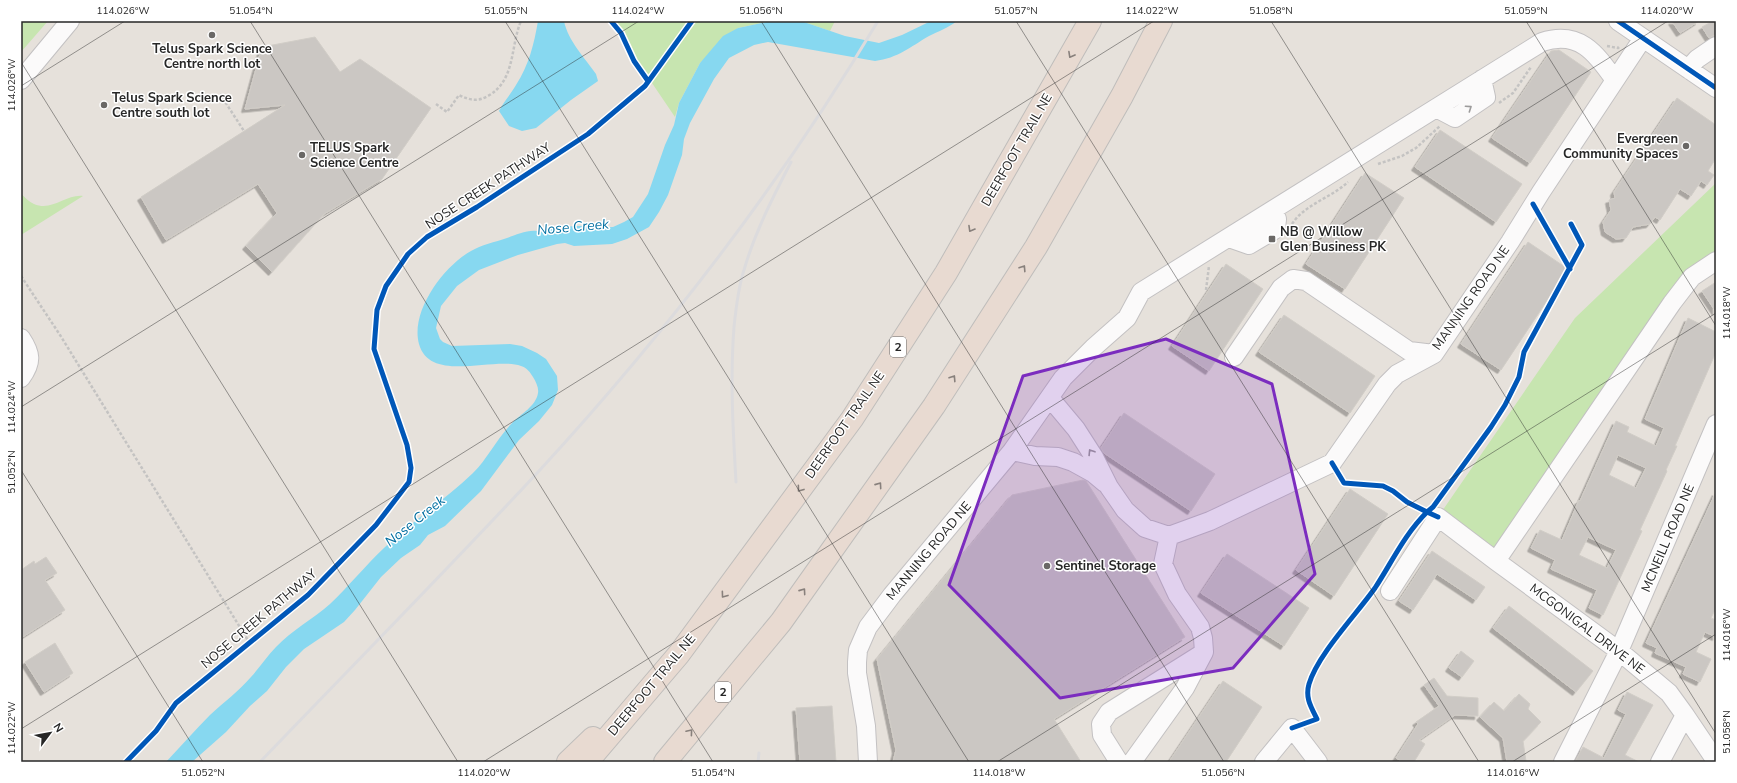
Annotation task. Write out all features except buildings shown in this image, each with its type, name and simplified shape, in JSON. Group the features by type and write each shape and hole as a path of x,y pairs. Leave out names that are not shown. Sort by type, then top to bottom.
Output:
{"highway":[{"name":"DEERFOOT TRAIL NE","path":"587,762 679,654 716,606 856,412 946,273 1090,21"},
{"name":"2","path":"665,762 781,622 934,406 1036,247 1122,96 1161,21"},
{"path":"568,762 679,654"}],"street":[{"path":"21,80 70,21"},
{"path":"1618,21 1716,88"},
{"name":"MANNING ROAD NE","path":"1169,536 1210,521 1332,462 1387,384 1397,374 1434,354 1510,242 1614,80 1643,38"},
{"name":"MANNING ROAD NE","path":"868,762 866,726 857,673 858,650 868,627 892,595 1012,451 1063,378 1078,362 1127,318 1141,292 1542,42 1550,39 1566,39 1582,43 1594,53 1614,80"},
{"path":"1688,69 1697,59 1716,46"},
{"path":"1496,561 1672,303 1692,277 1716,261"},
{"path":"1234,357 1281,288 1293,279 1306,282 1409,351 1434,354"},
{"path":"21,338 28,349 30,362 21,378"},
{"path":"1050,398 1076,429 1094,456 1109,487 1125,510 1145,528 1169,536 1163,564 1177,594 1200,627 1203,638 1204,652 1185,688 1132,762"},
{"name":"MCNEILL ROAD NE","path":"1563,762 1619,651 1716,424"},
{"path":"1012,451 1035,456 1058,457 1073,462 1092,473 1109,487"},
{"name":"MCGONIGAL DRIVE NE","path":"1390,591 1438,517 1619,651 1668,693 1685,715 1716,761"},
{"path":"1119,762 1102,735 1101,724 1109,712 1204,652"},
{"path":"1660,762 1685,715"},
{"path":"1264,762 1292,728 1318,762"}],"path":[{"path":"436,104 447,112 459,94 472,100 484,98 494,92 509,72 521,21"},
{"path":"1602,46 1618,48 1620,45"},
{"path":"1496,105 1513,93 1534,64"},
{"path":"220,94 244,131"},
{"path":"1373,165 1402,156 1416,148 1440,126 1448,124"},
{"path":"1290,226 1298,214 1340,190 1351,179"},
{"path":"1206,290 1209,265 1214,261"},
{"path":"21,276 60,335 249,642"}],"highlighted area":[{"path":"1166,339 1272,384 1315,574 1233,668 1060,698 949,585 1023,376"}],"green space":[{"path":"21,21 48,21 21,52"},
{"path":"614,21 771,21 738,28 700,63 679,103 675,117 635,58 625,36"},
{"path":"801,21 835,21 830,31"},
{"path":"1716,183 1716,261 1700,271 1496,561 1438,517 1575,318"},
{"path":"21,194 32,203 41,206 47,206 77,196 83,196 21,235"}],"water":[{"path":"538,21 564,21 569,35 577,49 596,74 598,81 536,128 522,131 509,126 499,111 521,77 528,62"},
{"name":"Nose Creek","path":"771,21 801,21 845,36 879,43 902,35 931,21 957,21 897,55 883,60 875,61 768,42 754,45 729,58 714,79 690,123 684,139 682,155 668,195 649,227 627,239 612,244 574,246 565,243 518,255 479,270 457,286 441,306 436,328 440,339 452,346 510,344 522,346 537,353 546,359 557,376 558,390 552,405 539,421 519,440 481,491 445,526 428,535 420,545 401,558 381,577 344,622 304,649 286,667 267,691 250,706 226,732 192,762 166,762 210,715 246,682 282,641 330,604 395,538 473,473 507,428 528,409 537,398 538,389 531,373 521,366 495,364 449,366 436,363 425,356 419,344 418,331 420,318 424,304 440,278 450,267 471,251 484,245 528,231 540,232 549,229 574,226 590,228 613,227 633,217 648,194 665,145 674,125 679,103 700,63 723,36 738,28"}],"railway":[{"path":"260,762 505,508 586,419 632,365 720,255 762,198 841,81 878,21"},
{"path":"736,482 732,385 736,305 748,256 759,228 791,162"},
{"path":"758,762 759,753"}],"cycle path":[{"path":"611,21 621,33 634,61 648,81"},
{"name":"NOSE CREEK PATHWAY","path":"126,762 156,731 176,703 308,595 376,525 409,482 411,468 407,445 374,349 377,310 386,286 408,254 427,237 477,207 588,134 645,86 692,21"},
{"path":"1618,21 1716,88"},
{"path":"1533,204 1570,269"},
{"path":"1332,463 1344,483 1383,486 1393,491 1407,502 1427,512 1433,507 1491,427 1505,405 1519,377 1524,352 1582,245 1571,224"},
{"path":"1292,728 1317,719 1309,702 1308,689 1320,660 1375,588 1405,539 1419,521 1427,512 1438,517"}],"place":[{"name":"Telus Spark Science Centre north lot","path":"212,35"},
{"name":"Telus Spark Science Centre south lot","path":"104,105"},
{"name":"Evergreen Community Spaces","path":"1686,146"},
{"name":"TELUS Spark Science Centre","path":"302,155"},
{"name":"NB @ Willow Glen Business PK","path":"1272,239"},
{"name":"Sentinel Storage","path":"1047,566"}]}
